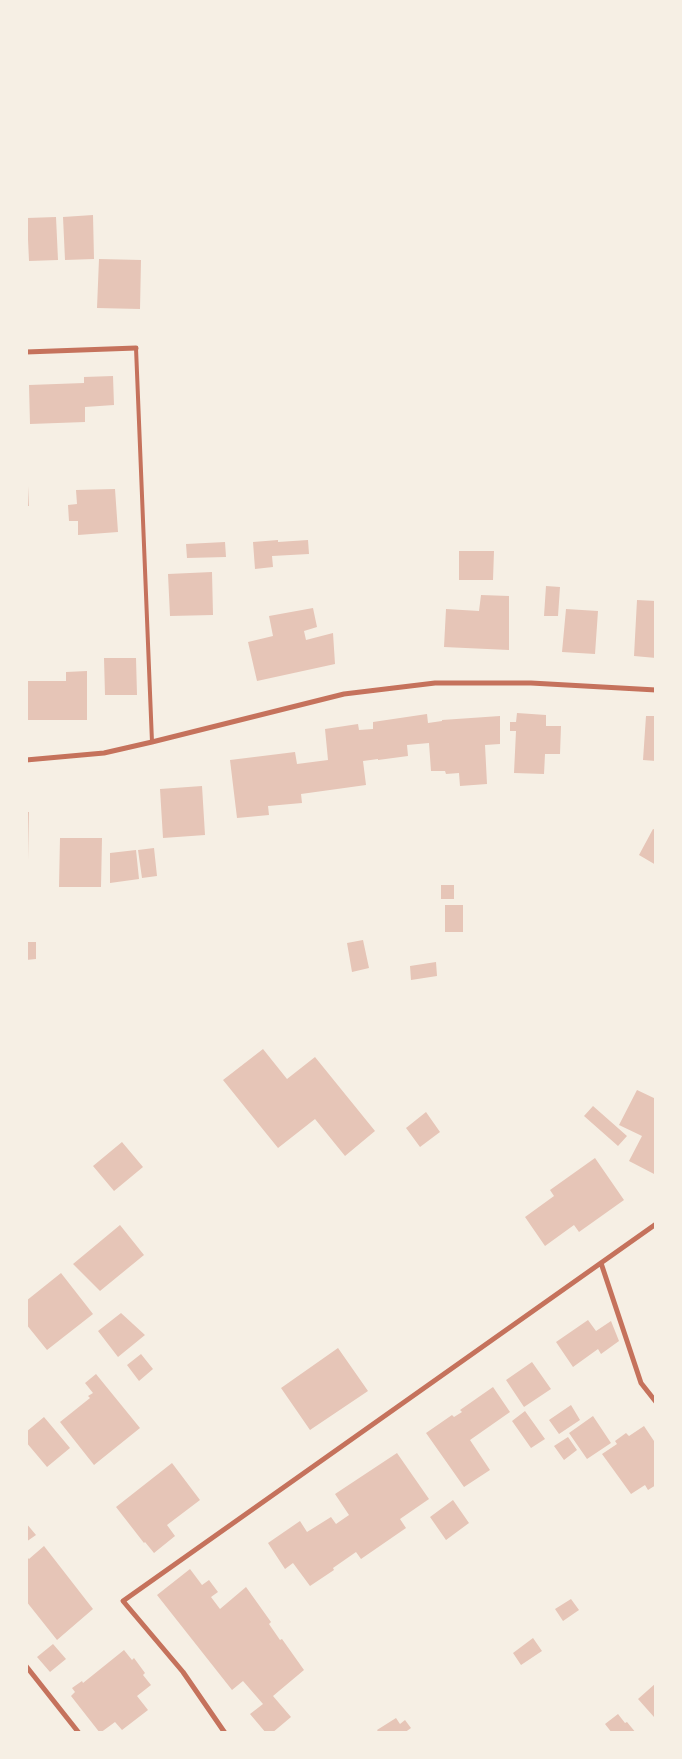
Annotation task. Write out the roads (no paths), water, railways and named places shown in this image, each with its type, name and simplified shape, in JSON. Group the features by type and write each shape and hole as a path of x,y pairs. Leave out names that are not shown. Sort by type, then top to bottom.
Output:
{"street":[{"path":"26,352 136,348"},
{"path":"26,760 104,752 152,742 344,694 435,683 530,683 656,690"},
{"path":"225,1733 183,1672 123,1601 656,1224"},
{"path":"601,1263 641,1383 656,1402"},
{"path":"26,1666 79,1733"}],"lane":[{"path":"136,348 152,742"}]}
